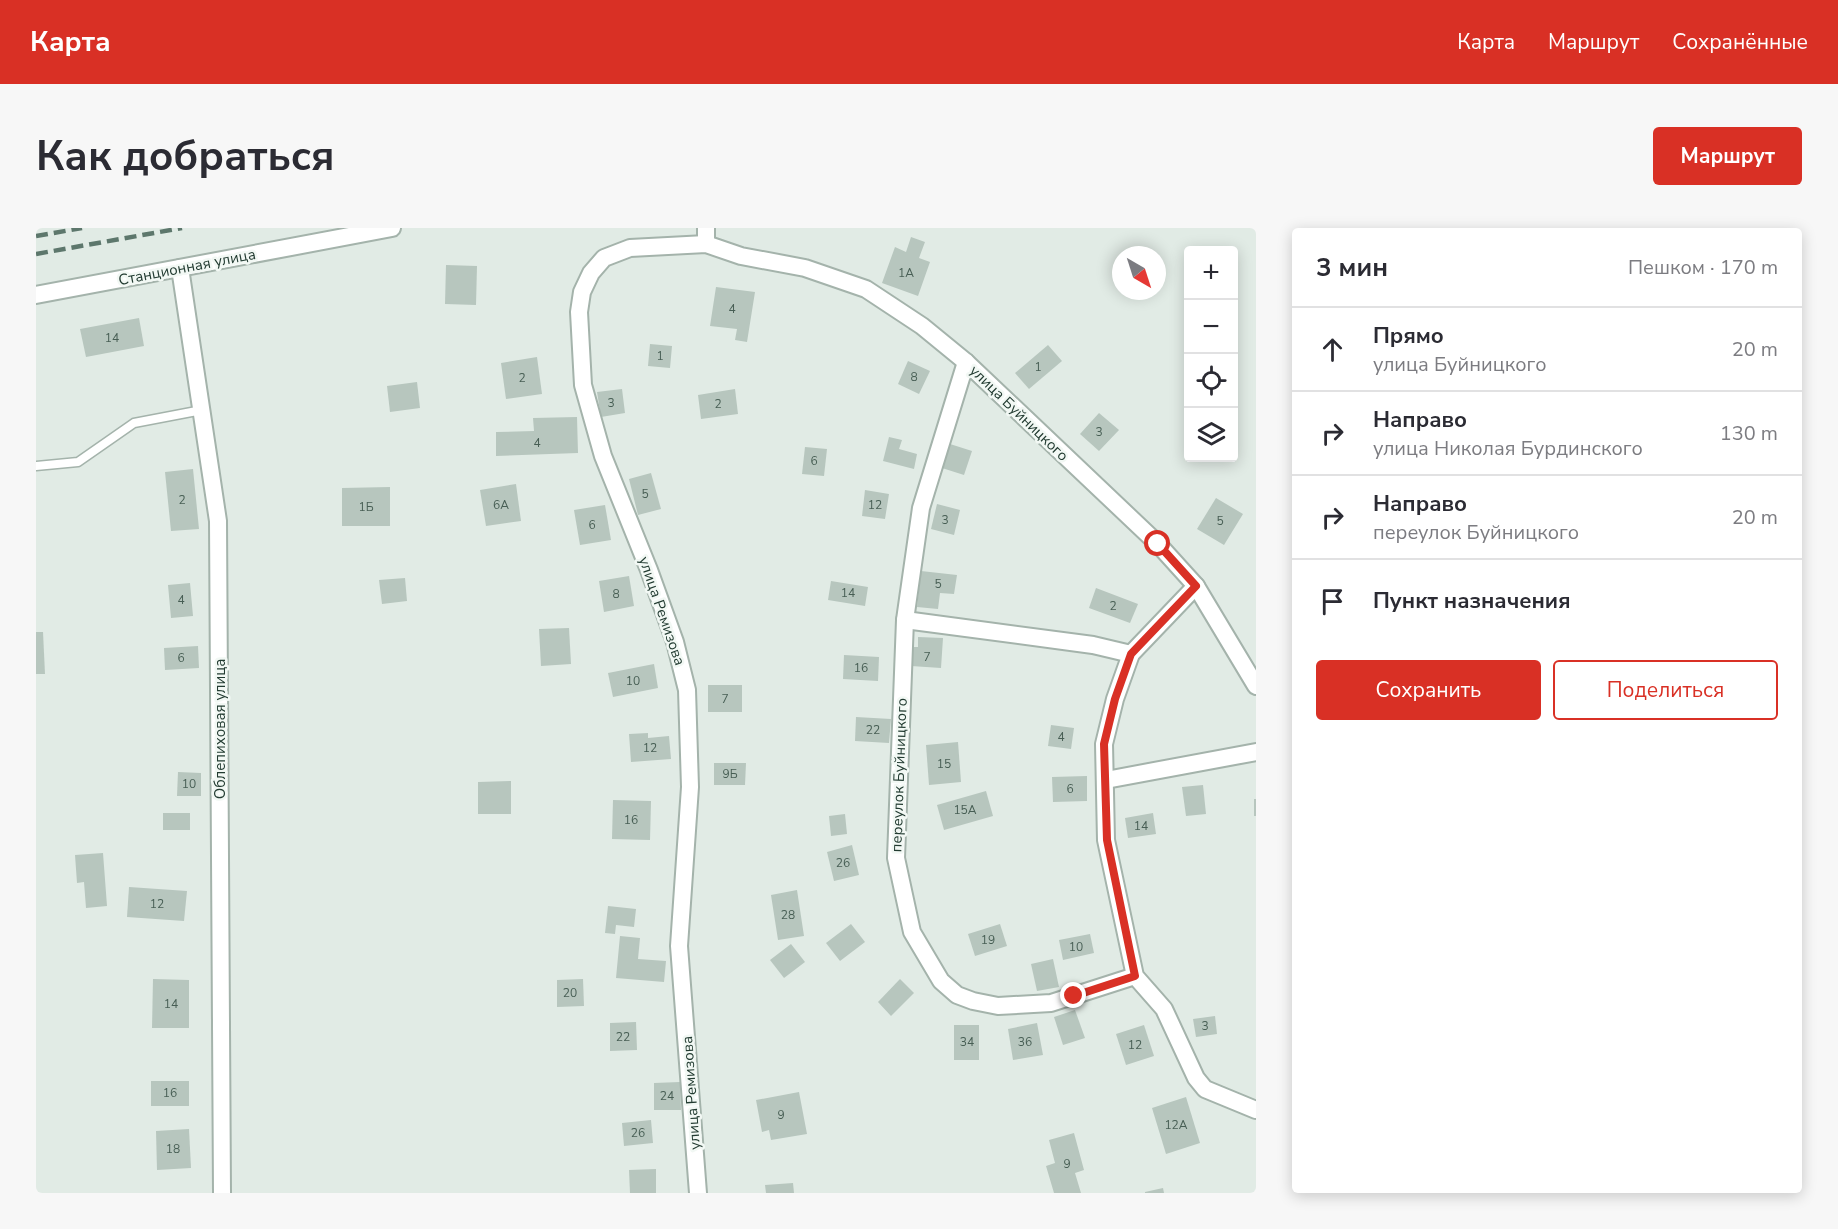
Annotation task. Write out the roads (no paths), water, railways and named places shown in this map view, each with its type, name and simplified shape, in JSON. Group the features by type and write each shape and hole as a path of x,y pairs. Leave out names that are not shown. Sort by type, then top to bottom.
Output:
{"street":[{"name":"Станционная улица","path":"36,295 392,228"},
{"name":"улица Буйницкого","path":"706,236 741,256 805,268 866,289 921,326 966,362 1158,544 1196,586 1256,686"},
{"name":"улица Ремизова","path":"698,1193 679,946 690,787 687,690 675,642 603,456 583,385 579,312 582,292 591,273 604,258 630,248 706,236"},
{"name":"Облепиховая улица","path":"180,268 218,521 222,1193"},
{"name":"переулок Буйницкого","path":"966,362 921,508 905,620 896,858 912,932 941,981 957,994 998,1006 1051,1003 1135,976"},
{"path":"1196,586 1131,654 1115,699 1104,744 1107,840 1135,976 1164,1009 1196,1078 1205,1089 1256,1110"},
{"path":"905,620 1092,645 1131,654"},
{"path":"1106,780 1256,752"}],"lane":[{"path":"36,466 78,462 134,423 202,410"}],"railway":[{"path":"36,236 82,228"},
{"path":"36,254 182,228"}]}
